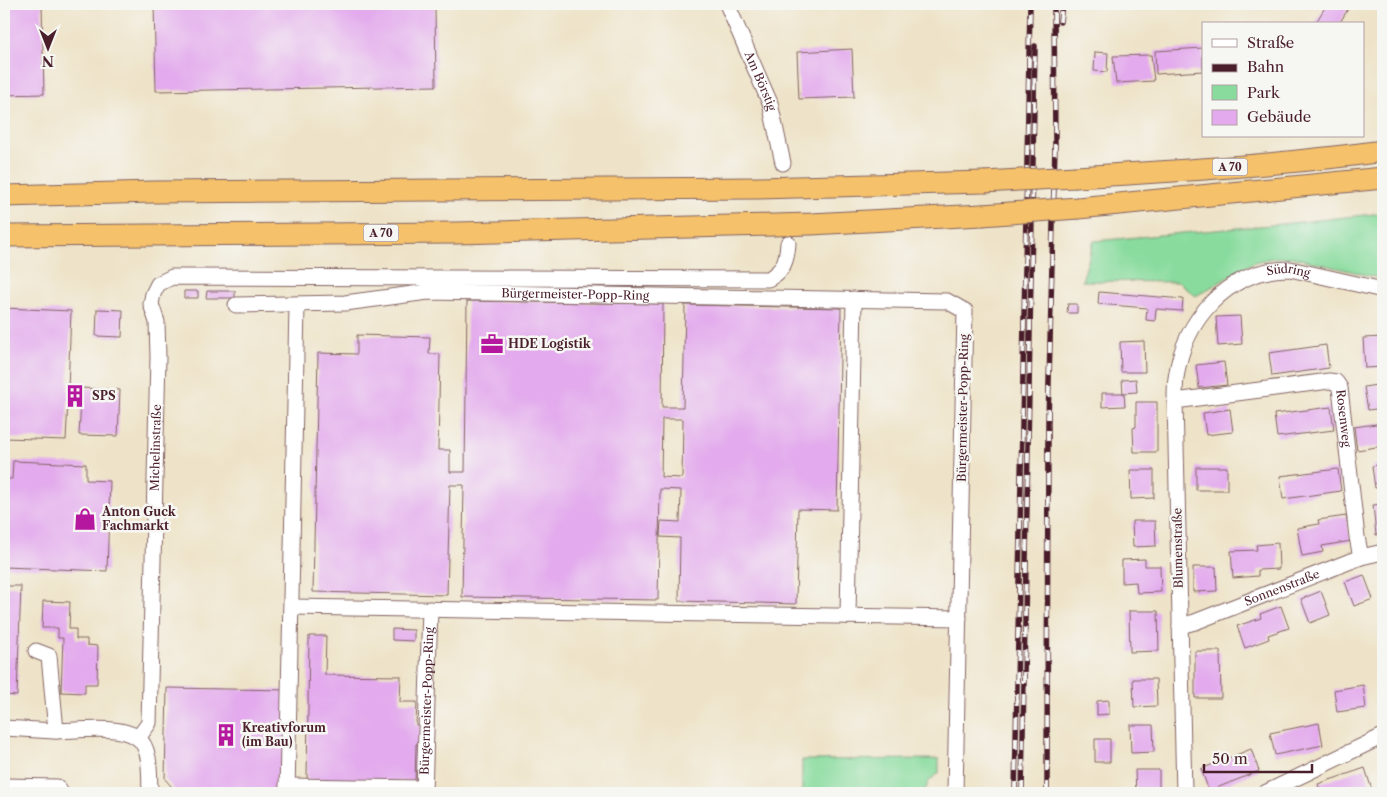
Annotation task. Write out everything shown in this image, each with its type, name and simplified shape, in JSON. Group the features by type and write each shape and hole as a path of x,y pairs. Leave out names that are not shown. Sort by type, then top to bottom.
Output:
{"highway":[{"name":"A 70","path":"4,196 153,192 759,188 984,182 1197,170 1337,158 1383,151"},
{"name":"A 70","path":"4,236 457,233 811,224 1078,208 1198,198 1383,178"}],"street":[{"name":"Am Börstig","path":"727,4 770,104 783,162"},
{"name":"Michelinstraße","path":"138,738 149,723 154,356 157,322 151,304 158,284 172,277 768,279 776,275 783,266 787,257 788,243"},
{"name":"Südring","path":"1205,309 1238,281 1276,268 1305,271 1383,290"},
{"name":"Bürgermeister-Popp-Ring","path":"236,305 346,303 428,292 947,301 965,311 955,793"},
{"path":"848,616 854,299"},
{"path":"297,305 287,789 424,791"},
{"name":"Blumenstraße","path":"1184,793 1175,379 1187,339 1205,309"},
{"name":"Rosenweg","path":"1175,401 1329,381 1336,382 1340,388 1356,537 1361,557"},
{"name":"Sonnenstraße","path":"1180,626 1195,622 1361,557 1383,552"},
{"name":"Bürgermeister-Popp-Ring","path":"292,608 958,618"},
{"name":"Bürgermeister-Popp-Ring","path":"424,791 430,609"},
{"path":"36,651 49,656 56,731"},
{"path":"4,728 56,731 93,729 120,731 138,738 146,750 150,793"},
{"path":"1265,793 1383,736"},
{"path":"4,786 57,787 61,793"}],"green space":[{"path":"1383,213 1383,279 1292,257 1254,262 1196,296 1178,282 1082,281 1094,241"},
{"path":"939,759 939,773 929,781 924,793 802,793 802,760"}],"building":[{"path":"4,4 42,4 44,94 4,95"},
{"path":"154,4 435,4 436,86 156,91"},
{"path":"1327,4 1351,4 1340,22 1316,22"},
{"path":"1202,48 1202,71 1156,74 1155,51"},
{"path":"852,49 854,97 799,99 797,52"},
{"path":"1095,52 1108,53 1107,72 1094,71"},
{"path":"1151,55 1154,81 1116,83 1113,56"},
{"path":"184,291 198,291 198,298 184,298"},
{"path":"207,291 235,291 235,298 206,298"},
{"path":"1099,292 1183,299 1182,311 1156,309 1155,321 1146,320 1147,308 1098,304"},
{"path":"467,301 663,304 662,407 683,407 685,305 841,308 837,510 798,509 796,604 679,601 680,538 660,537 661,521 680,522 681,490 660,489 658,600 462,597 464,485 450,485 447,595 313,592 318,353 357,354 357,335 430,337 429,354 440,354 438,450 450,450 450,472 465,472","holes":["662,419 683,419 682,478 661,477"]},
{"path":"1068,304 1077,304 1077,313 1067,313"},
{"path":"4,308 71,311 68,390 81,391 81,388 120,390 118,436 79,435 81,401 68,401 66,440 4,438"},
{"path":"97,309 123,310 122,337 96,336"},
{"path":"1240,316 1242,344 1218,346 1216,317"},
{"path":"1383,337 1383,367 1365,368 1363,338"},
{"path":"1144,341 1145,372 1121,372 1120,342"},
{"path":"1326,345 1329,368 1272,376 1269,353"},
{"path":"1224,362 1227,385 1199,388 1196,365"},
{"path":"1136,379 1137,392 1123,393 1122,380"},
{"path":"1383,384 1383,408 1368,410 1364,387"},
{"path":"1102,393 1124,393 1125,406 1102,407"},
{"path":"1136,402 1157,402 1157,452 1134,452 1133,428 1136,427"},
{"path":"1331,407 1334,430 1277,437 1274,414"},
{"path":"1230,409 1233,432 1206,435 1203,413"},
{"path":"1383,423 1383,446 1357,450 1354,427"},
{"path":"13,461 86,464 86,480 110,481 107,571 4,567 4,479 12,479"},
{"path":"1383,464 1383,487 1375,488 1372,466"},
{"path":"1196,467 1227,467 1227,490 1196,490"},
{"path":"1338,469 1341,491 1283,499 1280,476"},
{"path":"1130,470 1154,470 1154,498 1131,499"},
{"path":"1383,504 1383,534 1376,535 1373,505"},
{"path":"1346,516 1351,541 1322,546 1323,552 1302,556 1297,528 1319,524 1318,520"},
{"path":"1132,521 1155,521 1156,546 1133,547"},
{"path":"1278,543 1279,569 1258,570 1258,576 1233,578 1231,551 1257,550 1256,545"},
{"path":"1145,559 1145,566 1160,566 1161,592 1137,593 1136,582 1122,583 1122,560"},
{"path":"1193,567 1216,567 1217,591 1193,592"},
{"path":"1364,575 1373,599 1354,606 1345,582"},
{"path":"4,586 21,586 17,696 4,695"},
{"path":"1321,591 1330,615 1310,623 1301,599"},
{"path":"43,601 70,602 69,629 76,629 76,639 87,639 87,645 98,646 97,684 85,684 85,693 61,692 63,638 58,638 58,628 42,628"},
{"path":"1281,606 1289,628 1268,635 1269,639 1245,648 1237,626 1261,618 1260,614"},
{"path":"1129,611 1158,611 1159,651 1130,652"},
{"path":"392,629 414,630 414,641 392,640"},
{"path":"309,636 326,636 325,675 401,676 400,702 417,702 416,725 421,725 421,744 416,744 415,782 307,780"},
{"path":"1195,651 1220,651 1221,698 1195,698"},
{"path":"1133,679 1156,679 1157,706 1134,707"},
{"path":"1363,685 1366,708 1337,712 1334,690"},
{"name":"Kreativforum (im Bau)","path":"167,688 287,690 284,793 177,793 165,779"},
{"path":"1109,700 1109,714 1097,715 1097,701"},
{"path":"1319,723 1323,745 1275,755 1270,733"},
{"path":"1130,725 1153,725 1154,752 1131,753"},
{"path":"1095,739 1110,739 1110,762 1095,762"},
{"path":"1251,749 1259,771 1209,791 1201,769"},
{"path":"1365,768 1372,790 1362,793 1321,793 1318,784"},
{"path":"1135,770 1159,770 1159,793 1136,793"}],"railway":[{"path":"1015,793 1030,4"},
{"path":"1047,793 1048,422 1055,145 1054,4"},
{"path":"1060,22 1062,4"},
{"path":"1022,793 1035,46"}],"place":[{"name":"HDE Logistik","path":"492,344"},
{"name":"SPS","path":"75,396"},
{"name":"Anton Guck Fachmarkt","path":"85,519"},
{"name":"Kreativforum (im Bau)","path":"226,735"}]}
